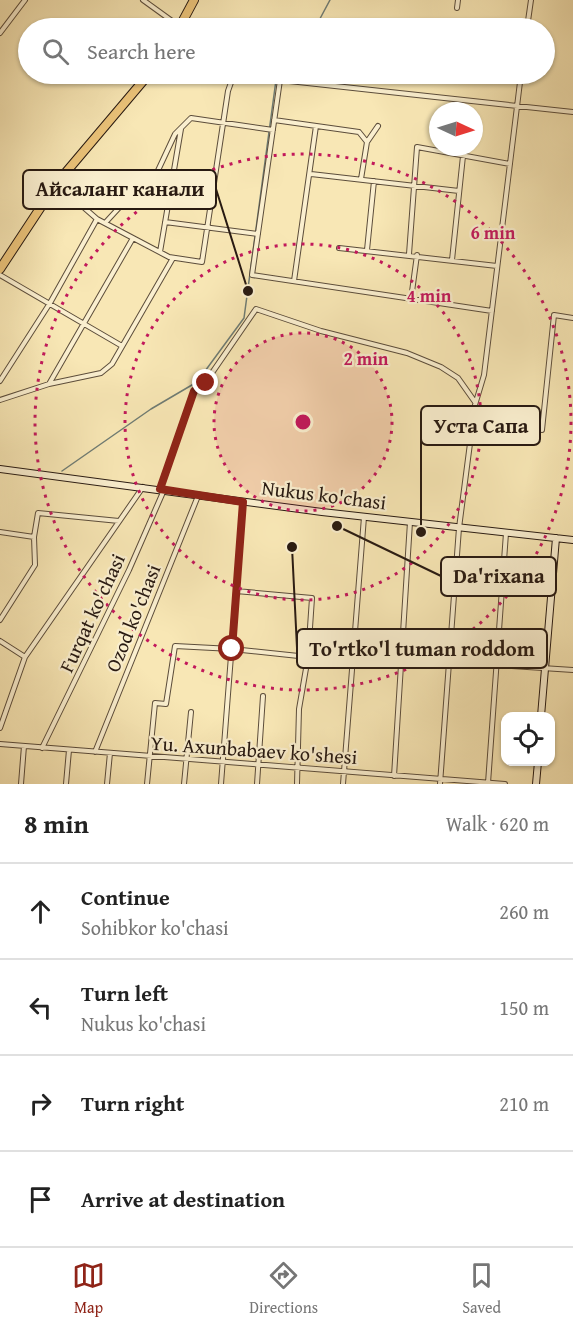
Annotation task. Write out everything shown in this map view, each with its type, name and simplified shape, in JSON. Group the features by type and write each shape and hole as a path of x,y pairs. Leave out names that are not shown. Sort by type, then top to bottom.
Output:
{"highway":[{"path":"185,18 194,0"},
{"path":"0,269 56,184 141,84"}],"main road":[{"name":"Nukus ko'chasi","path":"0,469 143,486 243,502 364,517 573,540"},
{"path":"541,712 556,538"},
{"path":"536,784 538,766"}],"street":[{"path":"0,33 25,0"},
{"path":"143,0 170,18"},
{"path":"457,8 458,0"},
{"path":"528,18 531,0"},
{"path":"56,184 98,219 133,238 173,258 202,262 223,123 232,84"},
{"path":"279,84 252,275 492,311"},
{"path":"318,84 573,111"},
{"path":"440,782 459,528 475,403 484,375 521,84"},
{"path":"105,223 140,184 154,179 174,134 191,118 273,130"},
{"path":"274,120 359,132 367,142"},
{"path":"294,281 316,126"},
{"path":"361,180 367,142 378,126"},
{"path":"160,252 181,128"},
{"path":"409,254 417,147 429,149"},
{"path":"452,260 463,156 510,164"},
{"path":"311,174 459,191"},
{"path":"367,250 374,181"},
{"path":"0,381 50,303 98,219"},
{"path":"165,222 258,234"},
{"path":"49,384 133,238"},
{"path":"339,248 409,254 497,266"},
{"path":"411,299 417,255"},
{"path":"0,400 49,384 101,373 112,364 173,258"},
{"path":"0,275 122,346"},
{"name":"Furqat ko'chasi","path":"42,748 129,570 162,489 194,391 206,383 256,309 321,331 407,353 441,367 458,378 475,403"},
{"path":"542,430 554,315 573,318"},
{"path":"0,728 25,657 143,486"},
{"name":"Ozod ko'chasi","path":"94,752 199,495"},
{"path":"221,784 243,502"},
{"path":"0,620 35,565 34,537 38,513 119,521"},
{"path":"343,784 364,517"},
{"path":"394,776 410,522"},
{"path":"0,532 34,537"},
{"path":"489,783 506,533"},
{"path":"236,591 312,598 308,657 300,709 297,784"},
{"path":"0,641 25,657"},
{"path":"147,784 155,703 166,704 175,646 308,657 312,653 352,654 573,670"},
{"path":"257,784 263,696"},
{"path":"184,784 191,712"},
{"name":"Yu. Axunbabaev ko'shesi","path":"0,744 394,776 440,782 505,784"},
{"path":"21,784 24,746"},
{"path":"66,784 69,750"},
{"path":"107,784 110,753"}],"waterway":[{"path":"320,18 330,0"},
{"path":"62,471 151,409 197,382 244,318 275,84"}],"place":[{"name":"Айсаланг канали","path":"248,291"},
{"name":"Da'rixana","path":"337,526"},
{"name":"Уста Сапа","path":"421,532"},
{"name":"To'rtko'l tuman roddom","path":"292,547"}],"route":[{"path":"206,383 194,391 160,489 243,502 232,649"}]}
